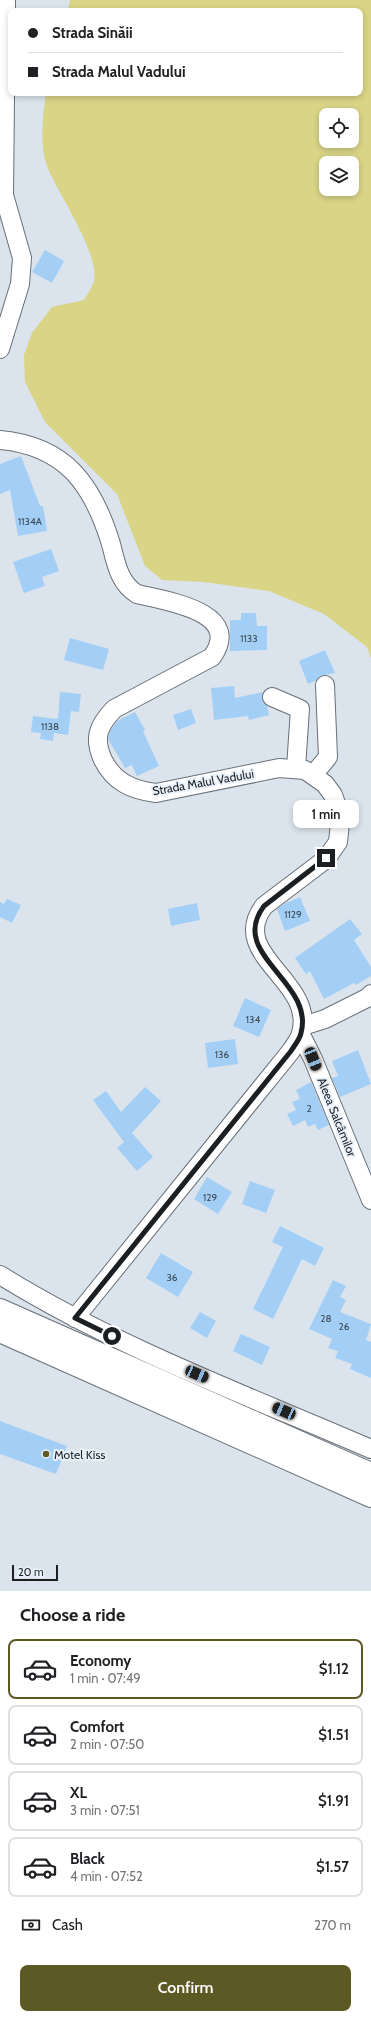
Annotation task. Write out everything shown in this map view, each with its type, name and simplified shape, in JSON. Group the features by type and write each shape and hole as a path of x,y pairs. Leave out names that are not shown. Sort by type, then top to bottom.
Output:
{"highway":[{"path":"0,1310 371,1474"},
{"path":"0,1331 371,1496"}],"street":[{"path":"0,349 20,284 22,258 4,195 6,0"},
{"name":"Strada Malul Vadului","path":"0,440 17,441 36,447 58,459 84,484 97,505 118,571 124,584 137,594 191,608 216,624 220,632 221,640 212,657 114,709 104,720 99,730 97,742 109,770 120,782 130,788 156,793 279,768 296,768 305,770 313,775 325,784 333,795 338,809 340,823 338,842 326,858 264,906 257,916 254,926 255,939 262,951 294,992 300,1004 303,1016 302,1030"},
{"path":"313,775 328,757 325,685"},
{"path":"272,697 300,709 296,768"},
{"path":"75,1318 291,1051 302,1030 367,998 371,994"},
{"name":"Aleea Salcâmilor","path":"302,1030 371,1200"},
{"path":"0,1275 75,1318 153,1355 371,1449"}],"shaded area":[{"path":"70,0 371,0 371,659 367,647 324,614 269,591 204,582 162,580 145,566 117,494 45,422 25,382 24,355 32,333 52,307 84,300 93,284 94,272 91,258 78,225 47,166 43,149 42,130 46,96 363,96 363,8 69,8"}],"building":[{"path":"45,250 64,261 52,283 32,272"},
{"path":"21,456 40,506 43,506 47,531 18,536 10,490 0,494 0,464"},
{"path":"51,549 59,571 42,577 45,586 24,593 13,562"},
{"path":"241,613 256,613 257,626 267,626 267,650 230,651 230,620 241,620"},
{"path":"70,638 109,649 103,670 64,660"},
{"path":"325,650 335,673 320,676 315,681 308,684 299,661"},
{"path":"234,686 235,698 263,692 262,699 267,706 269,715 249,720 248,716 214,720 211,688"},
{"path":"60,692 81,694 79,712 71,711 68,735 54,733 53,741 40,739 41,733 31,732 33,716 58,719"},
{"path":"191,709 196,723 178,730 173,715"},
{"path":"135,712 145,730 143,731 159,766 137,776 132,765 125,768 108,739 110,731 117,721"},
{"path":"300,897 310,921 285,931 277,909"},
{"path":"7,899 21,905 12,923 0,917 0,902 4,904"},
{"path":"197,903 200,920 171,926 168,909"},
{"path":"350,919 362,934 354,940 371,967 371,976 356,985 354,983 324,999 310,971 306,974 295,958"},
{"path":"245,998 271,1010 259,1037 233,1026"},
{"path":"235,1039 238,1064 208,1068 205,1043"},
{"path":"358,1050 371,1084 340,1097 332,1078 338,1076 332,1061"},
{"path":"311,1082 329,1125 318,1130 315,1124 308,1127 305,1120 293,1126 287,1114 296,1110 292,1102 300,1099 296,1090"},
{"path":"145,1087 161,1101 132,1133 153,1157 137,1171 117,1148 124,1142 93,1100 106,1091 121,1112"},
{"path":"207,1177 232,1192 218,1214 194,1199"},
{"path":"250,1181 275,1190 266,1213 242,1204"},
{"path":"280,1226 324,1248 315,1266 302,1259 273,1319 253,1309 283,1247 272,1242"},
{"path":"161,1253 193,1272 178,1297 146,1278"},
{"path":"333,1280 346,1286 340,1297 346,1300 340,1312 371,1324 366,1340 371,1342 371,1378 350,1369 352,1364 335,1358 338,1351 328,1348 332,1339 309,1329"},
{"path":"200,1312 216,1321 207,1338 190,1328"},
{"path":"241,1334 270,1347 262,1365 233,1351"},
{"path":"0,1421 67,1446 56,1474 0,1454"}],"place":[{"name":"Motel Kiss","path":"46,1454"}],"route":[{"path":"112,1336 75,1318 291,1051 301,1034 303,1016 300,1004 294,992 262,951 255,939 254,926 257,916 264,906 326,858"}]}
